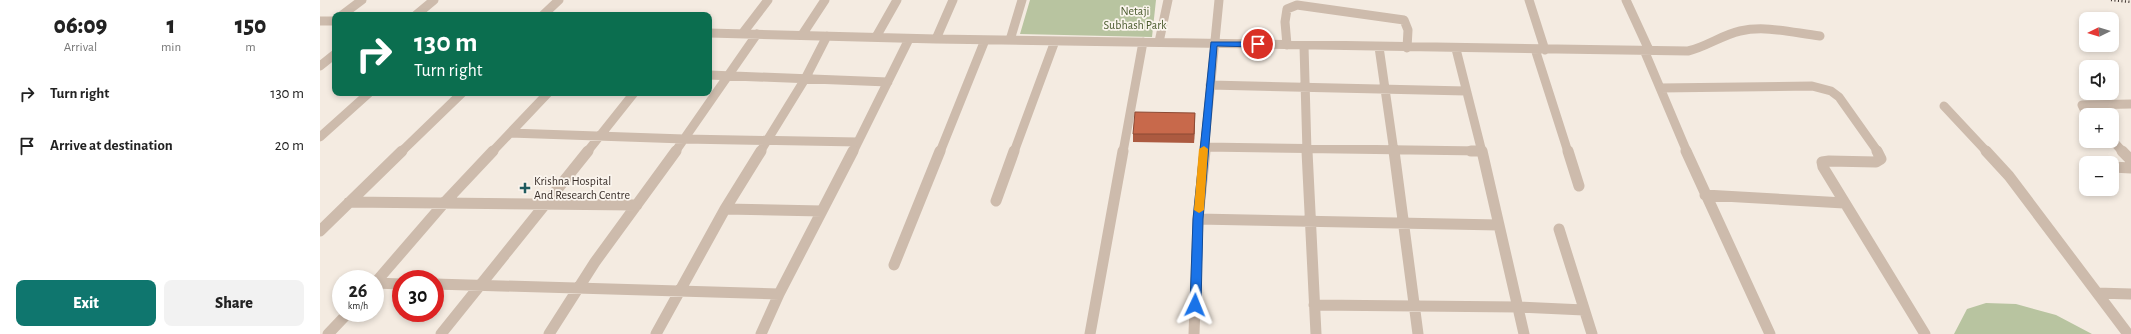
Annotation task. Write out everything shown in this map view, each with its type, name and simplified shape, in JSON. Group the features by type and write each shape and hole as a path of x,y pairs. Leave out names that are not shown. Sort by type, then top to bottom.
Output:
{"street":[{"path":"346,12 362,0"},
{"path":"420,12 434,0"},
{"path":"546,12 559,0"},
{"path":"742,34 768,0"},
{"path":"802,35 826,0"},
{"path":"876,37 897,0"},
{"path":"936,39 953,0"},
{"path":"1010,40 1022,0"},
{"path":"1159,42 1168,0"},
{"path":"1194,334 1198,219 1219,0"},
{"path":"1529,0 1545,50"},
{"path":"1626,0 1660,88 1705,195 1770,334"},
{"path":"1287,45 1285,22 1287,9 1297,5 1404,20 1408,30 1407,48"},
{"path":"320,21 332,21"},
{"path":"712,33 909,39 1214,43 1456,49 1688,51 1699,50 1730,34 1742,31 1756,30 1820,36"},
{"path":"549,334 576,288 637,205 684,139 726,75 757,34"},
{"path":"656,334 725,210 768,142 805,79 827,36"},
{"path":"761,334 779,294 858,142 909,39"},
{"path":"894,265 986,40"},
{"path":"996,201 1055,41"},
{"path":"1090,334 1143,42"},
{"path":"1304,46 1306,149 1316,334"},
{"path":"1379,47 1404,222 1418,334"},
{"path":"1456,49 1500,225 1524,334"},
{"path":"1535,50 1579,186"},
{"path":"320,66 332,56"},
{"path":"712,75 888,82"},
{"path":"1210,85 1466,91"},
{"path":"1660,88 1812,86 1831,91 1839,97 1879,153 1881,159 1876,162 1822,162 1823,167 1925,334"},
{"path":"320,137 365,96"},
{"path":"320,231 459,96"},
{"path":"384,273 445,202 545,96"},
{"path":"441,334 478,285 631,96"},
{"path":"2083,108 2082,105 2131,104"},
{"path":"1944,106 2009,176 2128,334"},
{"path":"320,124 334,124"},
{"path":"510,133 768,142 858,142"},
{"path":"1204,147 1482,151"},
{"path":"2119,147 2131,160"},
{"path":"2119,167 2131,168"},
{"path":"1705,195 1844,203"},
{"path":"349,202 637,205"},
{"path":"725,210 822,211"},
{"path":"1198,219 1500,225"},
{"path":"1559,229 1592,334"},
{"path":"444,284 779,294"},
{"path":"2097,293 2131,294"},
{"path":"1314,306 1518,307 1584,310"},
{"path":"328,334 339,322"}],"green space":[{"name":"Netaji Subhash Park","path":"1030,0 1156,0 1152,37 1020,34"},
{"path":"1986,303 2016,304 2056,315 2092,334 1954,334 1967,309"}],"building":[{"path":"1135,112 1195,113 1194,134 1133,134"}],"railway":[{"path":"2111,0 2131,2"}],"slow traffic":[{"path":"1199,210 1204,149"}],"place":[{"name":"Krishna Hospital And Research Centre","path":"525,188"}],"route":[{"path":"1195,305 1198,219 1214,43 1258,44"}]}
